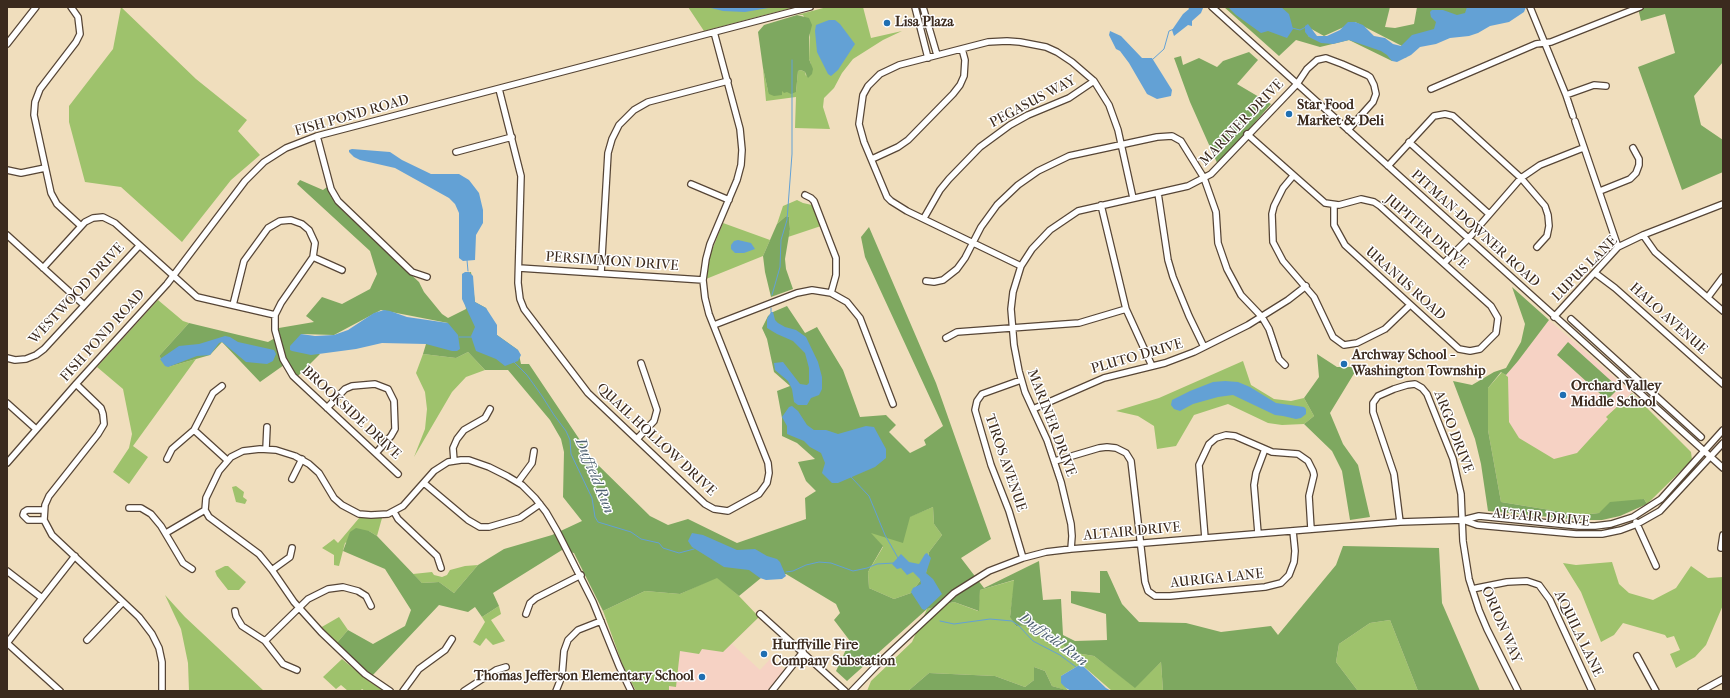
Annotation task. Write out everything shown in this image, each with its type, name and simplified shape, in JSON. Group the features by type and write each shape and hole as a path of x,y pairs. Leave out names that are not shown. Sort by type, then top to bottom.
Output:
{"street":[{"path":"7,44 36,7"},
{"path":"71,7 77,14 80,21 78,38 40,89 35,102 34,115 49,189 54,200 80,226"},
{"name":"FISH POND ROAD","path":"7,463 173,277 231,198 250,175 279,152 296,143 317,136 810,7"},
{"path":"915,7 928,58"},
{"path":"924,7 937,55"},
{"name":"PITMAN-DOWNER ROAD","path":"1212,7 1723,468"},
{"path":"1530,7 1566,94 1618,248"},
{"path":"1431,89 1536,44 1545,43 1580,31 1640,7"},
{"name":"QUAIL HOLLOW DRIVE","path":"499,89 520,169 522,184 519,294 529,318 584,389 705,504 714,509 725,511 732,510 759,494 765,487 770,473 768,463 706,304 703,280 710,244 738,176 742,150 740,129 714,32"},
{"path":"1021,266 907,211 890,201 864,142 859,124 863,95 874,79 887,69 996,41 1035,44 1046,47 1065,56 1094,81 1109,106 1121,145 1132,198"},
{"path":"872,159 898,147 908,140 953,94 960,85 964,76 962,49"},
{"name":"MARINER DRIVE","path":"1071,549 1071,524 1055,461 1021,380 1014,349 1012,301 1021,266 1038,242 1057,224 1078,212 1101,205 1188,186 1204,178 1218,168 1248,134 1297,84 1310,65 1321,59 1338,62 1370,77 1376,90 1375,98 1348,130"},
{"path":"601,273 608,154 612,139 619,125 634,110 648,102 728,81"},
{"name":"PEGASUS WAY","path":"924,218 940,190 956,170 980,147 1010,125 1028,115 1069,98 1094,81"},
{"path":"1566,94 1594,84 1606,86"},
{"path":"1388,166 1434,116 1440,114 1449,115 1458,120 1521,178 1545,206 1549,226 1546,236 1537,246"},
{"path":"1248,134 1321,201 1334,205"},
{"path":"317,136 331,189 338,201 412,272 426,277"},
{"path":"926,281 934,282 943,280 954,272 963,262 980,227 997,205 1028,177 1049,165 1069,156 1121,145 1165,136 1177,138 1186,148 1204,178 1216,212 1218,243 1226,270 1242,295 1262,317 1272,336 1279,359 1285,365"},
{"path":"456,152 512,137"},
{"path":"1409,142 1488,214"},
{"path":"1444,263 1468,239 1488,214 1521,178 1540,165 1583,148"},
{"path":"1600,191 1630,179 1636,173 1639,165 1639,159 1633,148"},
{"path":"7,170 21,173 45,168"},
{"path":"1293,176 1283,188 1274,206 1272,214 1273,242 1283,261 1306,286 1317,301 1333,337 1344,344 1357,344 1388,326 1410,305"},
{"path":"691,184 729,200"},
{"path":"1158,193 1168,260 1173,277 1204,347"},
{"path":"805,195 814,201 835,254 836,276 831,293"},
{"name":"JUPITER DRIVE","path":"1334,205 1344,204 1358,199 1368,199 1374,202 1444,263 1496,312 1498,318 1498,329 1486,343"},
{"name":"LUPUS LANE","path":"1554,317 1618,248 1643,235 1723,204"},
{"path":"1101,205 1126,309 1152,366"},
{"name":"URANUS ROAD","path":"1334,205 1334,225 1345,245 1410,305 1459,349 1465,351 1476,350 1486,343"},
{"path":"43,268 80,226 93,218 108,219 115,223 173,277 197,297 275,315 281,303 306,270 313,257 315,247 314,238 309,230 302,224 291,220 284,220 271,225 265,231 244,261 233,305"},
{"path":"7,235 84,305"},
{"path":"1643,235 1655,252 1723,311"},
{"name":"WESTWOOD DRIVE","path":"7,358 21,360 36,355 48,345 139,246"},
{"path":"313,257 342,270"},
{"name":"PERSIMMON DRIVE","path":"519,268 703,280"},
{"name":"HALO AVENUE","path":"1595,273 1615,288 1723,384"},
{"path":"1708,297 1723,277"},
{"name":"PLUTO DRIVE","path":"1033,409 1104,378 1174,360 1204,347 1237,332 1262,317 1306,286"},
{"path":"714,325 797,293 812,290 831,293 847,302 857,314 893,404"},
{"path":"946,338 957,332 1079,323 1126,309"},
{"name":"BROOKSIDE DRIVE","path":"275,315 275,334 286,366 293,376 398,474"},
{"path":"1570,319 1701,437"},
{"path":"637,439 654,421 657,410 640,363"},
{"name":"TIROS AVENUE","path":"1021,380 982,394 977,401 975,410 993,470 1009,511 1023,558"},
{"path":"1632,386 1638,380"},
{"path":"76,384 101,408 104,414 104,424 101,431 49,496 44,510 44,520 52,535 145,624 157,644 163,667 162,691"},
{"path":"327,408 345,389 352,386 376,384 388,390 394,401 395,429 391,436 376,453"},
{"name":"ARGO DRIVE","path":"1400,522 1394,474 1373,412 1373,403 1378,396 1411,384 1420,386 1427,394 1451,452 1459,479 1463,520"},
{"path":"167,459 172,449 194,430 213,393 222,386"},
{"path":"7,403 36,429"},
{"path":"454,461 453,448 457,439 464,430 485,418 490,409"},
{"path":"266,449 267,427"},
{"path":"194,430 228,460"},
{"path":"1704,451 1723,430"},
{"path":"1205,538 1198,470 1199,462 1209,444 1216,438 1230,435 1277,453 1298,454 1305,458 1310,464 1314,475 1309,496 1311,529"},
{"path":"1711,457 1723,443"},
{"path":"1055,461 1107,447 1116,448 1126,453 1131,460 1141,544"},
{"path":"390,691 365,674 343,655 299,607 272,570 254,549 212,519 206,510 206,500 214,481 228,460 243,451 266,449 282,452 302,459 319,473 334,498 347,508 359,514 372,515 383,515 394,512 407,503 438,468 454,461 469,460 484,465 518,482 540,504 557,531 581,575 631,691"},
{"path":"1258,533 1254,486 1256,473 1265,449"},
{"path":"518,482 532,463 534,451"},
{"name":"ALTAIR DRIVE","path":"852,691 884,658 954,593 989,570 1023,558 1041,553 1071,549 1400,522 1463,520 1476,516 1492,516 1587,526 1612,524 1634,517 1661,499 1704,451"},
{"name":"ALTAIR DRIVE","path":"1463,520 1477,524 1585,535 1614,532 1637,524 1660,511 1711,457"},
{"path":"292,479 302,459"},
{"path":"1685,473 1691,479"},
{"path":"424,483 468,520 480,527 489,527 520,518 540,504"},
{"path":"129,508 136,507 147,511 155,518 166,533 183,563 192,569"},
{"path":"44,510 27,510 23,515 28,520 44,520"},
{"path":"166,533 206,510"},
{"path":"394,512 398,519 437,556 441,568"},
{"path":"1634,517 1656,566"},
{"name":"ORION WAY","path":"1463,520 1464,553 1472,589 1487,629 1518,691"},
{"name":"AURIGA LANE","path":"1141,544 1145,582 1148,591 1155,596 1170,596 1281,583 1289,575 1294,562 1295,551 1293,531"},
{"path":"1720,548 1723,535"},
{"path":"272,570 290,557 292,548"},
{"path":"60,691 7,643 75,556"},
{"path":"7,571 42,598"},
{"path":"526,614 530,603 536,598 581,575"},
{"name":"AQUILA LANE","path":"1472,589 1507,582 1527,581 1539,585 1550,600 1592,691"},
{"path":"265,641 299,607 318,593 328,589 343,587 354,589 366,596 371,606"},
{"path":"87,640 123,602"},
{"path":"235,611 236,616 242,626 265,641 282,664 297,670"},
{"path":"760,614 845,691"},
{"path":"556,691 562,676 565,648 568,640 578,630 601,621"},
{"path":"403,691 419,669 445,650 452,639"},
{"path":"772,691 803,652"},
{"path":"1638,656 1656,691"},
{"path":"464,691 496,670 506,667"},
{"path":"1701,691 1723,679"}],"shaded area":[{"path":"1549,320 1632,393 1691,452 1692,460 1647,504 1644,499 1501,502 1502,372 1518,361"},
{"path":"739,596 759,617 732,644 760,670 770,659 784,670 767,691 636,691 623,666 603,611"}],"green space":[{"path":"121,7 196,79 247,120 238,131 260,155 231,180 182,242 121,187 85,182 69,122 69,106 113,49"},
{"path":"688,7 795,7 704,31"},
{"path":"827,7 863,7 871,38 902,31 883,40 853,59 842,73 834,88 824,98 823,107 830,129 795,128 796,97 766,101 763,68 768,91 782,90 796,92 798,71 801,70 805,72 806,76 811,64 809,59 810,28 803,15 797,15"},
{"path":"1224,7 1390,7 1385,27 1395,28 1414,24 1417,7 1473,7 1464,18 1435,11 1437,29 1402,46 1355,22 1324,36 1306,26 1309,37 1355,35 1407,57 1392,61 1349,40 1320,47 1296,40 1279,56"},
{"path":"1723,7 1723,62 1694,96 1701,125 1723,140 1723,172 1682,190 1638,67 1675,53 1665,14 1641,21 1638,8"},
{"path":"797,15 809,18 812,25 809,37 809,59 813,69 812,74 808,78 805,72 801,70 798,71 796,92 791,94 787,92 784,93 782,91 782,95 774,96 769,94 768,91 758,32 764,25"},
{"path":"1249,52 1258,60 1237,84 1271,104 1218,165 1190,102 1174,58 1181,56 1183,65 1199,58 1217,67 1223,61"},
{"path":"300,180 323,190 327,187 332,198 342,210 419,282 424,292 442,314 448,318 466,309 462,274 471,272 475,302 486,308 497,335 518,350 521,364 529,364 594,461 650,516 668,525 688,519 737,543 806,519 805,498 816,491 806,481 798,462 815,459 797,443 782,436 782,418 777,391 790,386 774,372 767,339 762,328 768,316 773,312 787,306 805,333 817,327 843,370 860,417 886,415 896,425 889,432 910,453 926,445 924,440 943,426 865,257 861,237 869,227 936,383 991,539 961,558 984,588 1039,561 1043,600 1061,599 1063,635 1075,641 1107,640 1106,614 1071,603 1071,591 1100,593 1100,571 1107,571 1122,604 1139,622 1186,623 1221,632 1271,626 1278,635 1336,565 1343,546 1439,548 1442,603 1480,691 1418,691 1390,620 1370,623 1339,644 1336,662 1358,691 1163,691 1161,662 1135,688 1094,656 1070,652 1043,625 1016,626 1010,617 1014,580 980,590 979,611 954,602 927,609 847,681 836,671 850,641 834,620 840,613 836,604 786,574 761,578 739,596 717,578 680,594 645,591 603,611 574,553 562,550 493,593 499,606 482,617 475,607 468,612 439,605 372,676 336,644 348,630 373,644 405,626 411,610 385,569 343,551 350,532 356,528 369,531 377,536 422,583 439,582 454,593 478,565 504,549 552,535 582,521 563,497 564,452 561,439 550,420 508,370 485,370 468,352 456,358 423,354 426,344 448,323 381,310 334,335 301,334 302,352 320,354 296,378 284,365 260,382 222,342 210,355 168,367 159,356 189,323 268,342 275,338 273,329 314,322 306,316 322,297 342,304 370,289 377,274 370,251 297,184","holes":["933,507 934,524 942,535 929,552 926,573 911,593 894,599 869,588 868,572 883,546 871,533 903,543 910,517"]},
{"path":"797,200 812,205 821,226 788,237 790,229 789,217 786,216 777,224 783,206"},
{"path":"786,216 789,217 790,229 785,259 786,269 793,289 771,297 763,256 777,224"},
{"path":"723,223 770,240 763,256 706,279 710,255"},
{"path":"1512,287 1549,320 1506,375 1501,372 1488,388 1488,430 1501,502 1581,515 1599,513 1610,502 1644,499 1647,504 1620,516 1602,520 1580,520 1488,511 1481,464 1475,439 1453,381 1472,385 1494,372 1506,368 1521,342 1525,324"},
{"path":"158,300 183,321 189,323 159,356 168,367 196,359 133,446 148,457 129,484 113,472 129,448 132,434 123,389 97,367"},
{"path":"1568,342 1619,388 1607,400 1557,355"},
{"path":"468,352 485,370 466,377 452,392 414,457 425,429 427,409 425,392 416,373 423,354 456,358"},
{"path":"1317,354 1337,367 1358,367 1330,413 1343,444 1358,465 1370,517 1350,520 1342,471 1332,451 1304,424 1314,416 1304,398 1319,377"},
{"path":"1243,361 1251,385 1274,399 1291,401 1304,398 1314,416 1304,424 1282,425 1268,423 1228,404 1194,415 1176,446 1157,449 1154,426 1138,416 1116,411 1159,398"},
{"path":"1502,372 1508,377 1509,422 1519,438 1554,459 1577,453 1608,419 1606,417 1632,393 1691,452 1692,460 1647,504 1644,499 1599,513 1581,515 1501,502 1488,430 1488,388"},
{"path":"236,486 244,492 243,497 247,500 245,504 236,502 232,487"},
{"path":"933,507 934,524 942,535 929,552 926,573 911,593 894,599 869,588 868,572 883,547 870,533"},
{"path":"360,517 382,518 377,536 369,531 345,543 339,566 334,565 334,555 322,548 334,539 338,543"},
{"path":"1612,562 1619,584 1629,593 1653,600 1676,588 1691,566 1708,578 1723,577 1723,605 1706,645 1695,657 1676,668 1670,654 1680,650 1674,636 1667,638 1665,635 1623,623 1614,635 1601,642 1581,592 1563,563 1576,565"},
{"path":"478,565 454,593 439,582 422,583 413,574 432,572 434,575 442,577 447,575 450,570 465,566"},
{"path":"228,566 246,582 239,590 228,590 217,576 215,571"},
{"path":"717,577 739,596 759,617 723,652 702,649 699,654 680,651 676,687 669,686 669,691 636,691 623,666 603,611 645,591 680,594"},
{"path":"1015,580 1010,616 1016,626 1043,625 1070,652 1094,656 1135,687 1161,662 1163,691 1112,691 1081,664 1061,676 1066,688 1069,691 1052,686 1045,671 1034,667 1034,680 1025,687 995,676 929,673 908,691 867,691 871,681 912,642 927,609 954,602 978,611 980,590"},
{"path":"165,595 185,617 264,691 189,691 188,663 181,629"},
{"path":"499,606 501,614 491,620 505,641 493,645 486,638 480,646 473,642 485,622 482,617"},
{"path":"339,617 348,630 336,644 320,628"},
{"path":"1390,620 1418,691 1358,691 1336,662 1339,644 1370,623"},
{"path":"342,659 370,682 384,691 365,691 362,689 360,691 348,691 341,685 336,689 323,677"},
{"path":"1034,667 1045,671 1052,686 1070,691 908,691 929,673 995,676 1025,687 1034,680"}],"water":[{"path":"707,7 774,7 745,12 723,11"},
{"path":"1188,7 1203,8 1201,13 1192,21 1192,26 1188,25 1174,36 1172,30 1183,14 1189,9"},
{"path":"1228,7 1281,7 1289,14 1293,29 1287,38 1268,31 1261,33 1236,15"},
{"path":"1467,7 1526,7 1524,12 1509,22 1490,26 1469,36 1450,38 1436,44 1420,47 1411,55 1397,62 1392,61 1381,51 1349,40 1333,44 1321,43 1309,37 1305,32 1305,26 1308,24 1317,36 1327,36 1340,30 1348,22 1355,22 1363,25 1374,36 1385,38 1393,44 1401,46 1412,35 1434,29 1436,22 1431,17 1430,12 1432,10 1443,10 1457,15 1465,13"},
{"path":"829,20 835,20 840,24 855,44 838,70 831,76 828,74 817,52 815,31 816,25"},
{"path":"1110,31 1121,36 1142,58 1152,58 1172,90 1171,96 1157,99 1147,94 1129,63 1120,51 1116,49 1109,35"},
{"path":"349,150 390,152 402,160 431,174 459,174 469,180 479,193 483,210 483,223 476,235 475,260 463,261 459,258 459,213 455,204 449,198 395,168 360,160 354,157 349,152"},
{"path":"738,240 751,243 755,249 744,253 735,253 731,249 731,245 734,241"},
{"path":"469,272 473,276 475,302 486,308 497,325 497,335 518,350 521,355 518,361 505,366 496,359 476,351 471,336 475,327 462,299 462,274"},
{"path":"384,310 407,317 448,323 458,335 460,349 457,351 452,351 426,344 382,343 356,349 311,355 290,350 290,346 301,334 315,336 334,335 348,330 374,313"},
{"path":"771,312 773,312 775,320 778,323 796,330 806,337 818,362 822,377 822,389 819,395 811,398 807,405 798,405 794,402 792,389 788,381 775,370 774,363 783,362 800,384 807,385 809,383 809,368 805,353 793,341 767,328 767,319"},
{"path":"225,336 238,342 274,350 276,354 273,361 267,364 246,362 222,342 219,343 210,355 197,356 168,367 165,366 160,359 179,346 199,344"},
{"path":"1213,382 1238,382 1250,387 1276,403 1304,407 1306,409 1306,414 1301,418 1296,419 1275,415 1233,395 1218,397 1193,404 1180,411 1174,409 1171,405 1172,400 1190,391"},
{"path":"792,406 798,411 807,425 814,430 826,430 838,434 866,426 874,427 886,449 886,458 875,467 838,483 832,483 822,473 825,463 821,453 810,447 804,441 787,434 787,426 782,417 789,407"},
{"path":"692,533 703,535 737,550 755,549 767,556 777,559 780,562 786,576 782,579 766,580 760,578 749,570 724,567 692,547 688,541"},
{"path":"927,553 931,558 926,573 933,579 942,594 925,610 922,609 911,592 913,588 921,584 920,579 913,572 907,575 901,568 897,569 892,564 901,554 909,562 919,564"},
{"path":"1081,664 1111,691 1071,691 1066,688 1061,683 1061,676"}],"waterway":[{"path":"1292,28 1300,30 1306,27"},
{"path":"1152,60 1164,49 1169,31 1174,29"},
{"path":"772,295 780,267 781,240 787,220 792,154 792,60"},
{"path":"467,260 468,271"},
{"name":"Duffield Run","path":"459,337 472,337"},
{"name":"Duffield Run","path":"513,361 527,375 566,431 570,440 571,454 592,498 595,517 598,522 631,532 641,539 659,543 663,548 679,553 694,549"},
{"path":"851,477 869,496 885,535 898,558"},
{"name":"Duffield Run","path":"786,572 819,562 831,563 853,571 877,564 894,563"},
{"name":"Duffield Run","path":"940,621 954,624 990,619 1012,621 1019,626 1033,641 1060,655 1076,667"}],"place":[{"name":"Lisa Plaza","path":"887,23"},
{"name":"Star Food Market & Deli","path":"1289,114"},
{"name":"Archway School - Washington Township","path":"1344,364"},
{"name":"Orchard Valley Middle School","path":"1563,395"},
{"name":"Hurffville Fire Company Substation","path":"764,654"},
{"name":"Thomas Jefferson Elementary School","path":"702,677"}]}
